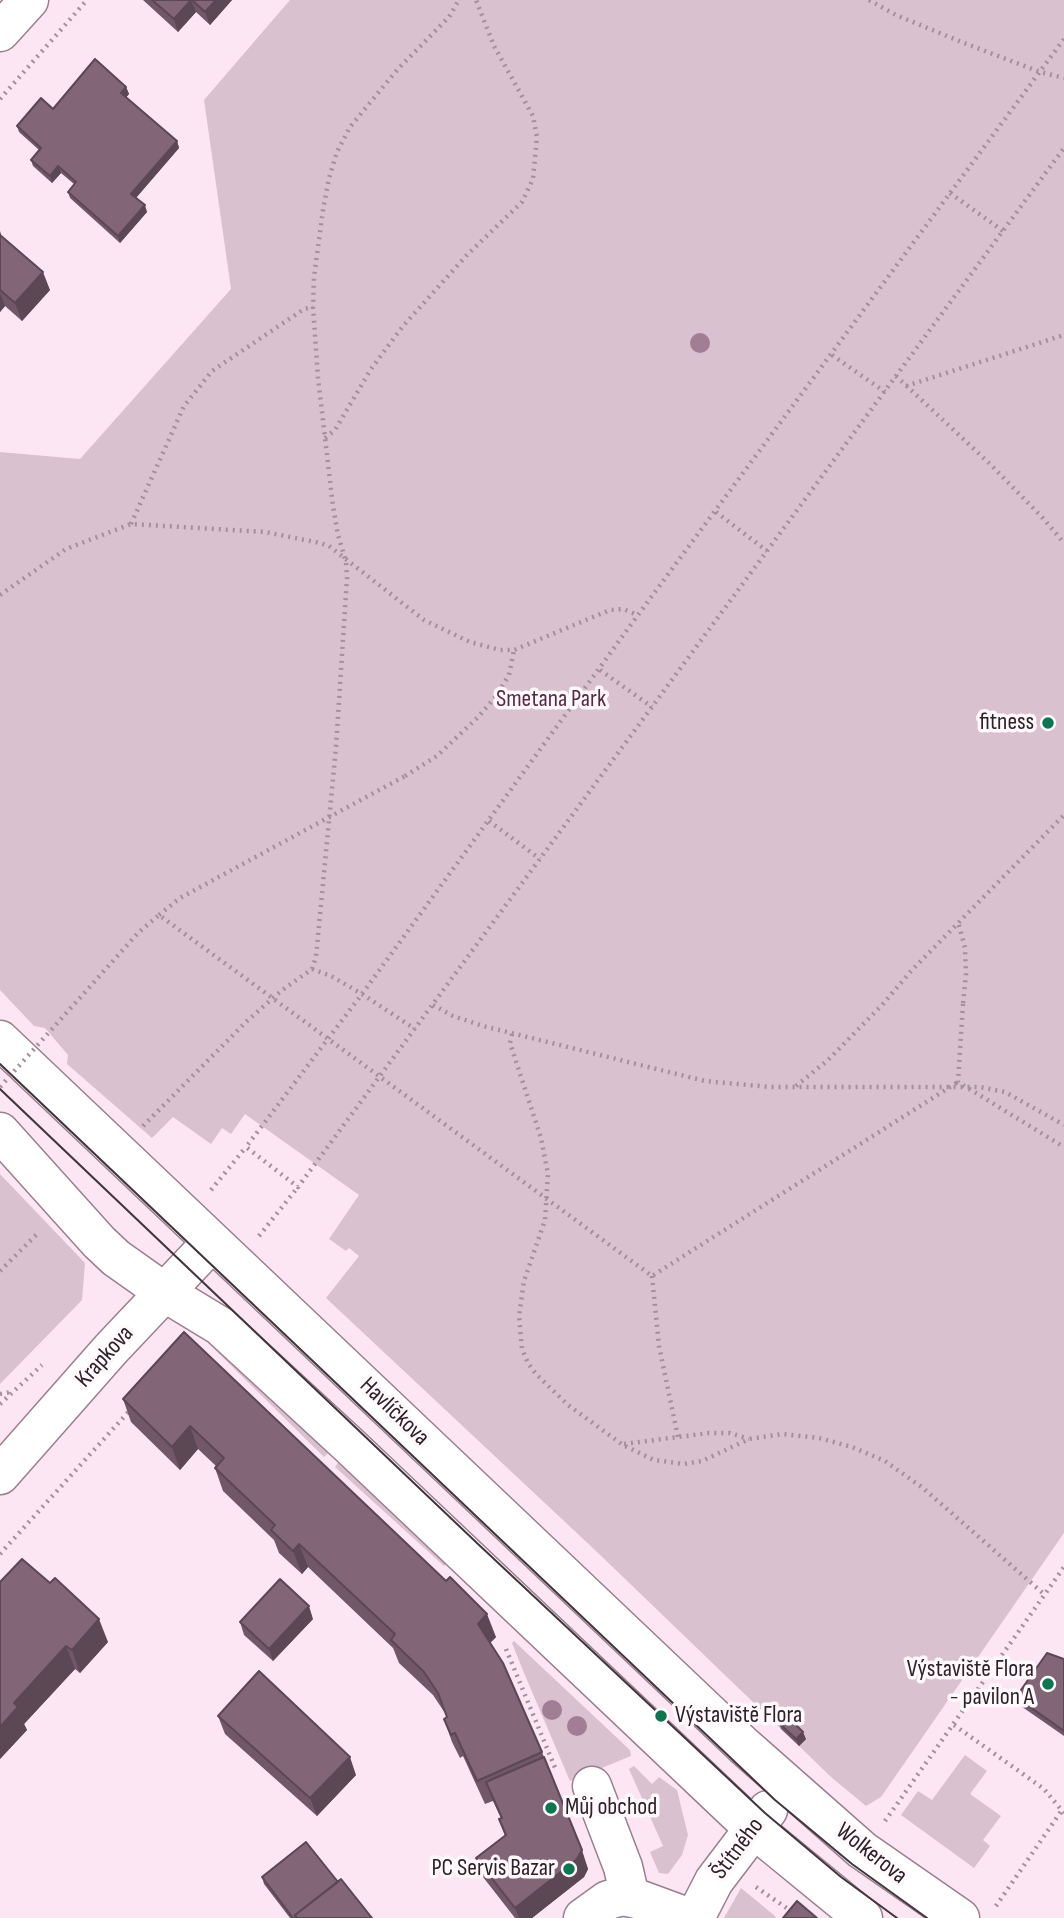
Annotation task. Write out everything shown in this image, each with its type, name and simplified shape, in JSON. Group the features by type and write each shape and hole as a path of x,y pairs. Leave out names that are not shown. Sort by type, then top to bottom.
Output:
{"street":[{"name":"Havlíčkova","path":"0,1040 727,1731 787,1784"},
{"path":"0,1132 116,1258 164,1292 220,1326 753,1828 863,1918"},
{"name":"Krapkova","path":"0,1475 212,1242"},
{"path":"576,1781 623,1867 630,1897 608,1900 583,1918"},
{"name":"Štítného","path":"630,1897 693,1918 714,1881 787,1784"},
{"name":"Wolkerova","path":"787,1784 862,1850 975,1917"}],"path":[{"path":"0,99 87,0"},
{"path":"141,1128 247,1021 281,990 312,969 318,945 336,747 346,562 338,535 325,438 313,307 314,276 323,210 337,152 350,127 372,98 449,18 459,0"},
{"path":"325,438 335,430 371,369 402,326 467,256 523,202 533,179 537,137 533,116 494,46 476,0"},
{"path":"869,0 896,15 1040,72 1064,78"},
{"path":"204,1197 246,1147 362,994 1064,39"},
{"path":"254,1243 433,1005 1064,148"},
{"path":"950,193 1003,231"},
{"path":"131,524 184,406 212,371 304,309 313,307"},
{"path":"906,386 1064,335"},
{"path":"832,355 885,392"},
{"path":"896,376 990,464 1064,543"},
{"path":"716,512 767,551"},
{"path":"0,595 66,549 131,524 265,532 320,543 329,547 424,620 470,642 500,650 514,650 610,610 623,609 638,615"},
{"path":"0,1087 138,933 180,898 393,783 437,756 494,699 509,675 514,650"},
{"path":"600,670 652,707"},
{"path":"796,1087 828,1060 912,970 1064,816"},
{"path":"489,821 540,859"},
{"path":"159,915 652,1276 659,1346 678,1437"},
{"path":"958,1082 966,974 965,948 959,924"},
{"path":"312,969 331,976 415,1028"},
{"path":"433,1005 453,1016 512,1034 705,1081 770,1087 980,1087 1005,1092 1064,1125"},
{"path":"512,1034 510,1043 546,1159 548,1189 545,1220 524,1281 519,1332 528,1363 549,1388 623,1445 654,1460 684,1464 715,1456 749,1438 783,1434 819,1438 852,1447 885,1461 923,1488 1045,1595"},
{"path":"652,1276 958,1082"},
{"path":"958,1082 1064,1147"},
{"path":"246,1147 298,1187"},
{"path":"0,1271 44,1228"},
{"path":"0,1404 49,1358"},
{"path":"0,1394 12,1391"},
{"path":"0,1554 132,1407"},
{"path":"623,1445 730,1433 749,1438"},
{"path":"884,1824 1064,1567"},
{"path":"504,1639 505,1649 576,1781"},
{"path":"954,1726 1044,1789 1063,1811 975,1917"}],"green space":[{"name":"Smetana Park","path":"290,0 1064,0 1064,1533 881,1797 866,1806 799,1746 805,1738 788,1722 781,1729 326,1298 359,1256 329,1239 359,1195 245,1114 231,1134 222,1128 211,1144 173,1117 152,1138 67,1064 68,1055 45,1028 34,1026 0,990 0,452 80,459 231,289 204,100"},
{"path":"0,1174 85,1263 82,1300 0,1384"},
{"path":"206,1333 335,1446 324,1457 199,1334"},
{"path":"344,1454 453,1557 444,1566 335,1467"},
{"path":"514,1641 630,1750 631,1756 570,1781 512,1643"},
{"path":"965,1755 987,1771 970,1794 1001,1816 983,1840 990,1846 974,1868 901,1815 918,1791 932,1800"},
{"path":"634,1766 652,1784 659,1777 677,1790 688,1835 682,1855 668,1874 659,1873 650,1852 663,1846 629,1769"},
{"path":"741,1888 775,1916 776,1918 724,1918"}],"building":[{"path":"152,0 191,0 174,19"},
{"path":"192,0 216,0 205,12"},
{"path":"95,59 126,87 121,93 177,141 131,194 145,205 118,236 68,192 76,182 58,166 50,176 31,160 41,148 17,126 41,98 53,109"},
{"path":"0,235 43,272 15,303 0,290"},
{"path":"184,1332 446,1581 450,1577 487,1614 478,1624 503,1663 542,1752 477,1781 455,1733 451,1735 438,1693 424,1672 391,1640 395,1634 299,1544 293,1551 271,1530 275,1525 215,1468 224,1458 190,1426 172,1447 123,1399"},
{"path":"22,1559 50,1583 55,1578 99,1619 72,1650 66,1646 14,1703 18,1707 0,1727 0,1582"},
{"path":"280,1579 309,1606 269,1649 240,1622"},
{"name":"Výstaviště Flora - pavilon A","path":"1047,1653 1064,1659 1064,1731 1016,1697"},
{"path":"259,1671 350,1757 310,1798 218,1716"},
{"path":"786,1715 803,1732 796,1739 779,1723"},
{"path":"544,1757 582,1850 577,1859 515,1908 476,1858 506,1835 499,1819 502,1818 486,1782"},
{"path":"306,1842 338,1882 293,1918 262,1877"},
{"path":"341,1879 372,1918 297,1918 295,1915"},
{"path":"797,1901 817,1918 783,1918"}],"tram line":[{"path":"0,1064 775,1800 852,1864 927,1918"},
{"path":"0,1089 765,1813 841,1877 897,1918"}],"place":[{"name":"fitness","path":"1048,723"},
{"name":"Výstaviště Flora - pavilon A","path":"1048,1684"},
{"name":"Výstaviště Flora","path":"661,1716"},
{"name":"Můj obchod","path":"551,1808"},
{"name":"PC Servis Bazar","path":"569,1869"}]}
